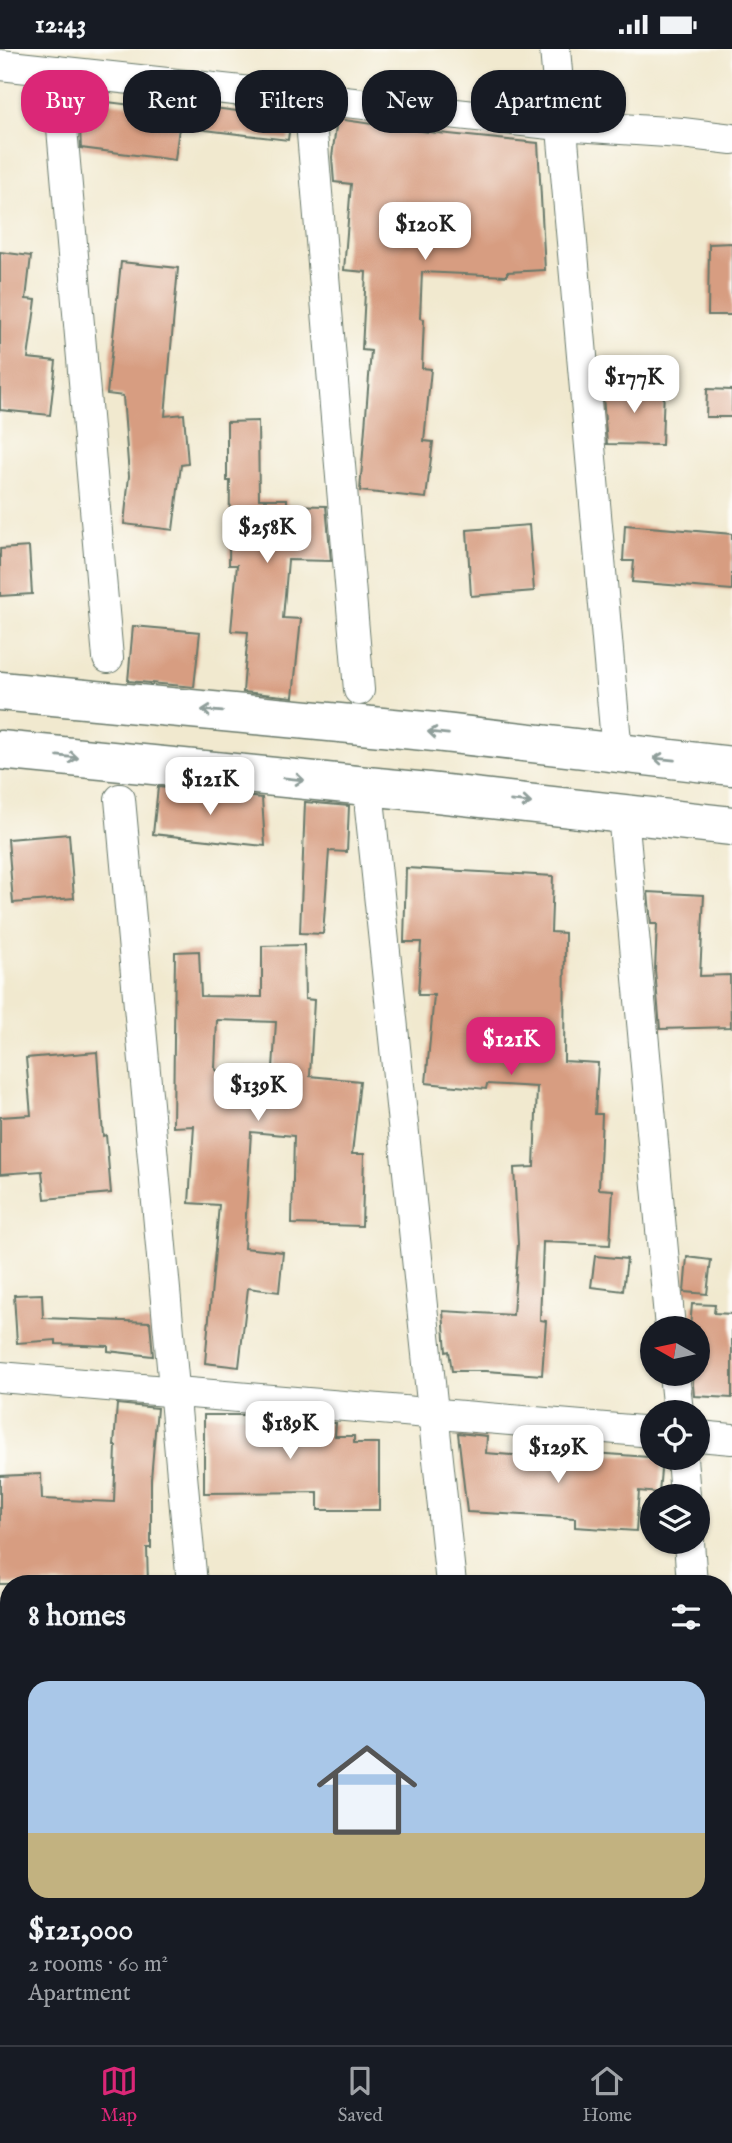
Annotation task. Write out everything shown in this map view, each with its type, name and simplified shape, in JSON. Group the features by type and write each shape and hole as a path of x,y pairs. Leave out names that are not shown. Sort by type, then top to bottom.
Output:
{"main road":[{"path":"0,691 435,732 732,766"},
{"path":"0,750 732,826"}],"street":[{"path":"555,49 556,70"},
{"path":"0,65 48,70"},
{"path":"109,77 235,90"},
{"path":"348,102 471,115"},
{"path":"626,129 732,139"},
{"path":"62,133 108,658"},
{"path":"312,133 359,690"},
{"path":"561,133 617,753"},
{"path":"120,799 191,1575"},
{"path":"370,808 450,1575"},
{"path":"623,814 669,1316"},
{"path":"0,1377 640,1430"},
{"path":"710,1437 732,1439"},
{"path":"690,1554 691,1575"}],"building":[{"path":"109,102 123,104 123,133 178,133 175,160 81,148 80,133 109,133"},
{"path":"221,109 235,111 235,133 289,133 288,140 221,132"},
{"path":"348,121 362,123 362,133 439,133 538,143 545,270 507,272 507,276 422,272 422,368 431,369 424,441 433,442 426,498 360,491 371,351 362,350 366,272 344,270 351,184 334,182 332,157 335,133 348,133"},
{"path":"732,243 732,315 708,315 709,244"},
{"path":"0,252 31,256 26,299 36,300 28,358 56,361 50,415 0,410"},
{"path":"121,262 178,268 165,416 184,414 188,464 181,465 173,530 124,524 129,476 123,396 107,394"},
{"path":"602,385 664,387 662,445 607,444"},
{"path":"707,389 732,390 732,417 706,417"},
{"path":"258,421 259,499 287,499 287,505 326,506 331,561 288,560 283,618 301,619 293,697 243,692 248,632 231,631 237,565 229,565 230,481 227,481 227,422"},
{"path":"529,525 534,591 471,596 467,530"},
{"path":"625,525 732,534 732,590 632,582 634,561 623,561"},
{"path":"29,547 32,594 0,596 0,549"},
{"path":"133,626 200,632 194,687 128,681"},
{"path":"158,787 262,798 265,846 153,834"},
{"path":"305,802 349,806 347,852 329,851 323,934 300,933"},
{"path":"69,834 74,898 13,903 8,839"},
{"path":"406,868 553,876 551,932 565,933 564,1061 598,1063 595,1114 602,1114 599,1189 613,1190 610,1245 543,1242 540,1320 546,1321 542,1375 452,1371 449,1351 446,1352 443,1311 513,1315 518,1244 514,1168 534,1167 537,1087 487,1084 486,1089 426,1083 434,995 418,995 421,942 404,942"},
{"path":"648,892 704,895 700,976 730,975 731,1027 660,1029 655,970 657,924 651,924"},
{"path":"304,945 305,999 314,1000 310,1076 360,1081 352,1154 364,1154 362,1226 292,1224 294,1136 251,1132 244,1248 283,1252 279,1292 248,1288 239,1367 205,1363 219,1205 189,1203 194,1126 173,1127 175,952 199,951 201,996 262,997 262,946","holes":["217,1020 276,1022 273,1068 217,1071"]},
{"path":"97,1052 103,1136 106,1135 111,1193 45,1199 42,1171 0,1174 0,1117 31,1115 26,1058"},
{"path":"595,1256 627,1259 623,1291 591,1287"},
{"path":"687,1257 711,1260 707,1294 684,1292"},
{"path":"42,1294 43,1318 150,1322 153,1356 108,1351 108,1346 56,1344 56,1340 17,1343 14,1295"},
{"path":"692,1304 715,1305 714,1313 732,1314 732,1398 694,1396 693,1386 710,1386 710,1316 691,1316"},
{"path":"117,1404 157,1408 151,1479 151,1548 147,1548 148,1575 0,1575 0,1476 41,1474 42,1499 114,1502"},
{"path":"204,1415 295,1419 295,1423 336,1423 335,1436 354,1436 354,1443 379,1443 379,1510 318,1510 318,1492 204,1493"},
{"path":"458,1433 487,1436 486,1453 579,1460 580,1452 640,1456 640,1470 661,1470 660,1484 640,1484 636,1531 575,1527 575,1518 467,1512"}]}
